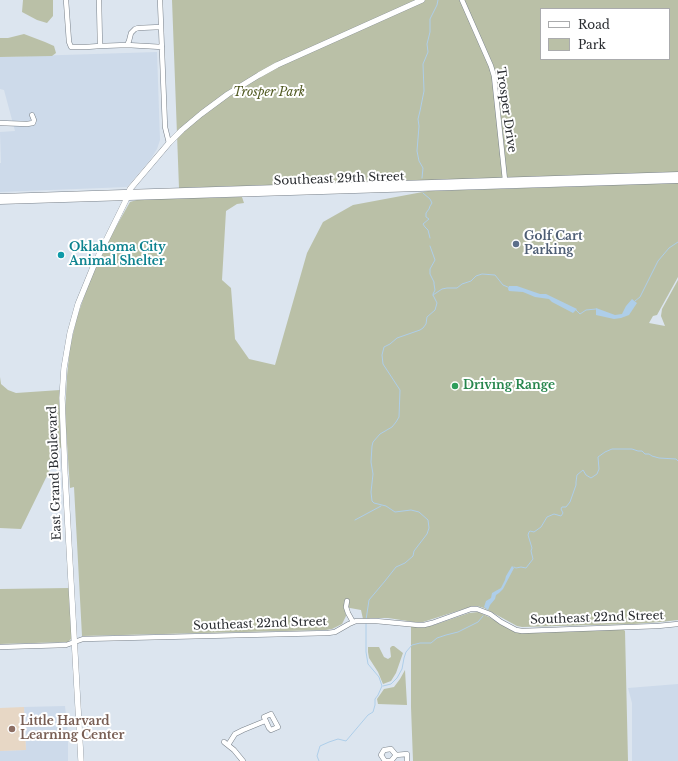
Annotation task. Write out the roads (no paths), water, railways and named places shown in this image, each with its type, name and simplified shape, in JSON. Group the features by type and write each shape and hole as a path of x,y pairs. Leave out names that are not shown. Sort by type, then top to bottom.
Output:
{"main road":[{"name":"Southeast 29th Street","path":"505,183 678,175"},
{"name":"Southeast 29th Street","path":"0,197 54,197 428,185 678,180"},
{"name":"Southeast 29th Street","path":"0,202 54,197"}],"street":[{"path":"66,0 68,42 71,47 86,48 127,45 162,47"},
{"path":"99,0 100,46"},
{"path":"160,0 165,127 169,142"},
{"name":"East Grand Boulevard","path":"81,761 62,398 64,368 70,333 78,304 94,264 130,189 169,142 186,126 228,94 259,74 422,0"},
{"name":"Trosper Drive","path":"462,0 494,76 505,183"},
{"path":"127,45 131,32 135,28 161,27"},
{"path":"0,123 33,123 34,120 32,115"},
{"path":"347,601 346,606 348,613 353,622"},
{"name":"Southeast 22nd Street","path":"0,647 66,645 83,639 328,633 335,632 353,622 361,621 384,621 424,625 471,609 482,610 510,627 522,631 678,624"},
{"path":"243,761 234,750 226,744 235,734 265,721"},
{"path":"396,755 407,754 407,761"}],"water":[{"path":"509,286 517,286 540,294 546,294 577,309 573,313 549,299 535,297 523,292 509,291"},
{"path":"632,299 637,303 629,315 614,319 596,315 596,308 615,315 622,314"},
{"path":"512,566 514,568 503,589 496,595 488,610 484,607 486,601 491,598 492,593 501,588"}],"waterway":[{"path":"422,178 423,168 419,161 417,151 419,126 418,119 424,91 423,64 428,52 427,44 430,32 430,19 438,0"},
{"path":"423,193 432,203 426,213 426,217 429,219 423,224 428,230 430,238"},
{"path":"635,301 640,297 658,261 669,248 678,242"},
{"path":"430,246 435,260 430,269 435,290 433,294"},
{"path":"433,295 442,289 457,288 482,274 495,275 503,285 510,288"},
{"path":"366,620 369,600 396,567 405,563 413,556 414,551 427,534 429,528 428,520 419,512 411,510 395,512 386,506 374,503 372,501 371,492 373,474 371,462 373,442 380,434 392,427 399,417 400,390 383,364 382,355 384,347 397,338 423,328 426,324 427,317 435,310 437,303 433,295"},
{"path":"576,310 580,314 586,310 596,309"},
{"path":"514,567 526,568 533,559 531,551 532,548 528,535 529,532 534,532 541,527 547,517 554,514 561,516 563,513 561,509 562,507 566,507 570,502 576,485 577,475 583,470 586,475 591,478 597,474 599,469 598,457 605,452 612,449 632,449 642,451 645,454 659,458 676,459 678,461"},
{"path":"355,520 381,506"},
{"path":"383,686 391,684 397,678 402,669 406,652 412,645 431,643 437,638 458,632 478,622 483,616"},
{"path":"319,761 317,756 320,746 338,739 346,741 368,715 373,712 375,699 382,686 379,677 368,664 366,652 366,623"}],"place":[{"name":"Golf Cart Parking","path":"516,244"},
{"name":"Oklahoma City Animal Shelter","path":"61,255"},
{"name":"Driving Range","path":"455,386"},
{"name":"Little Harvard Learning Center","path":"12,729"}],"park label":[{"name":"Trosper Park","path":"269,93"}]}
